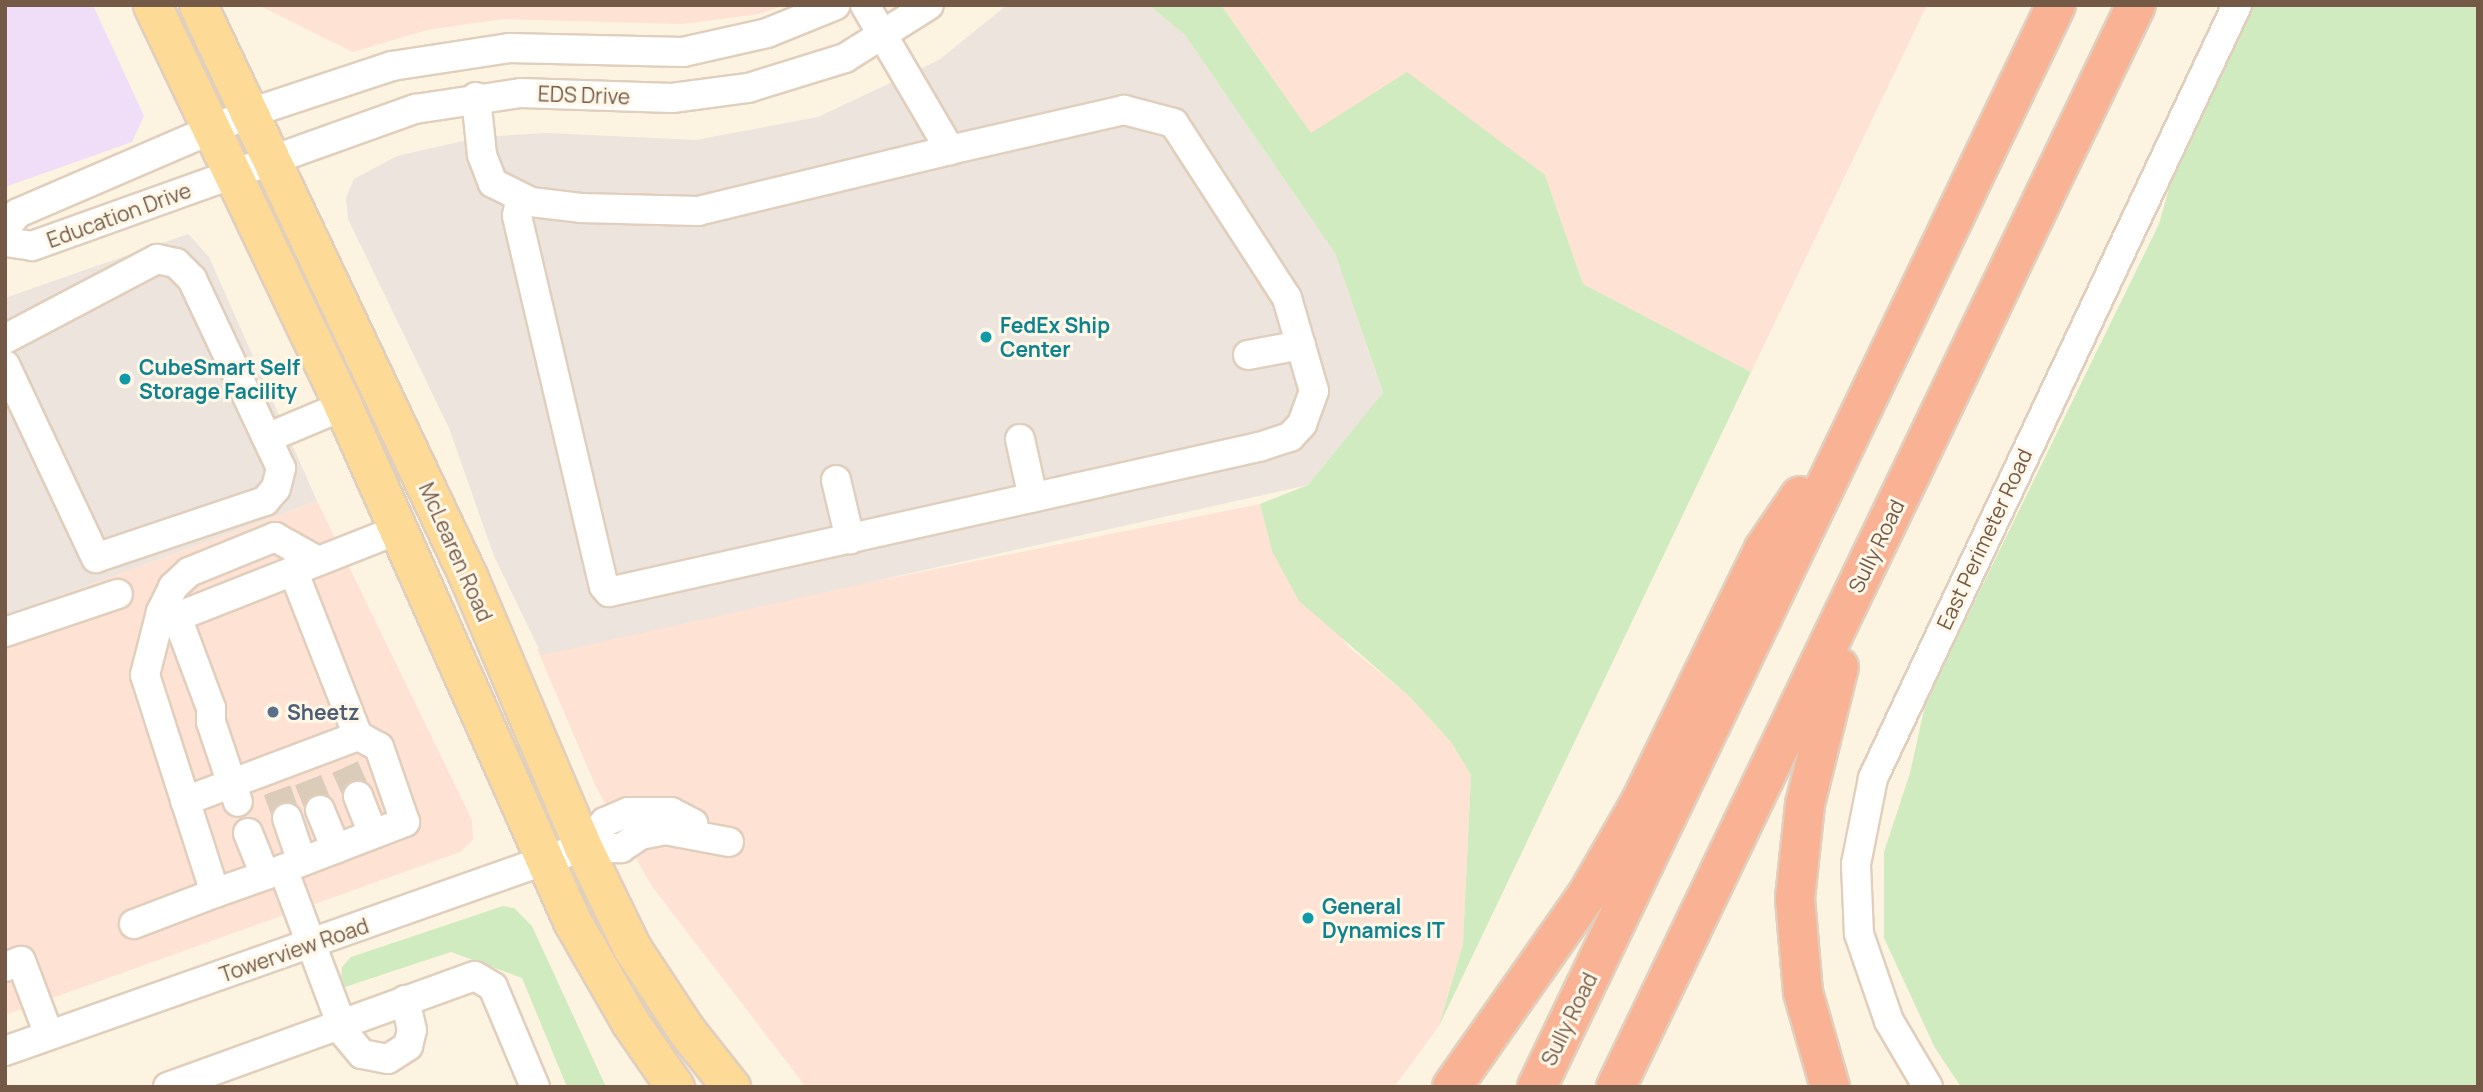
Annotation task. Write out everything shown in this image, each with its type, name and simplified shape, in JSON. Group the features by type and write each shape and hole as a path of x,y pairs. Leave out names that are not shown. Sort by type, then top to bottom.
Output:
{"highway":[{"name":"Sully Road","path":"1537,1087 2056,5"},
{"name":"Sully Road","path":"1616,1087 2136,5"},
{"path":"1452,1087 1587,895 1641,801 1763,549 1872,390"},
{"path":"1830,1087 1803,992 1795,898 1816,749 1880,539"}],"main road":[{"path":"152,5 342,406 395,531 544,862 597,969 675,1087"},
{"name":"McLearen Road","path":"198,5 468,576 583,847 658,990 731,1087"}],"street":[{"path":"210,130 358,75 453,54 509,48 683,52 767,33 836,5"},
{"path":"865,5 950,150"},
{"name":"EDS Drive","path":"231,175 386,117 477,97 547,93 699,96 795,75 845,58 929,5"},
{"name":"East Perimeter Road","path":"1928,1087 1889,1021 1859,934 1856,864 1873,778 2237,5"},
{"path":"477,97 486,172 502,191 520,199 625,212 698,211 1124,110 1174,123 1287,298 1314,391 1302,424 1290,437 1033,498 609,592 604,586 517,216 520,199"},
{"name":"Education Drive","path":"5,228 18,213 210,130"},
{"name":"Education Drive","path":"5,242 32,246 231,175"},
{"path":"5,339 158,259 176,263 192,279 281,468 276,488 265,501 96,558 5,365"},
{"path":"1248,355 1301,345"},
{"path":"267,438 342,406"},
{"path":"1020,439 1033,498"},
{"path":"836,480 850,539"},
{"path":"169,614 395,531"},
{"path":"215,893 145,675 169,614 173,587 189,572 275,537 305,565 346,749"},
{"path":"5,632 118,594"},
{"path":"169,614 211,708 211,722 234,793"},
{"path":"134,924 405,822 379,747 346,749 302,770 234,793 186,801"},
{"path":"358,796 373,834"},
{"path":"320,810 336,849"},
{"path":"287,818 283,869 350,1042 362,1054 379,1060 395,1056 408,1046 412,1030 405,1000"},
{"path":"248,833 283,869"},
{"name":"Towerview Road","path":"5,1051 583,847"},
{"path":"5,967 21,961 50,1035"},
{"path":"168,1087 466,977 489,981 535,1087"}],"shaded area":[{"path":"5,5 93,5 144,116 132,142 5,187"},
{"path":"258,5 786,5 759,14 683,24 503,19 427,30 353,52"},
{"path":"1007,5 1149,5 1185,35 1335,253 1383,394 1308,485 542,655 494,556 449,428 348,219 346,198 354,179 397,156 481,137 547,133 696,140 818,117 939,60"},
{"path":"1221,5 1927,5 1751,372 1583,284 1545,175 1311,133"},
{"path":"188,234 209,257 317,501 5,616 5,298"},
{"path":"317,501 472,820 473,840 460,852 5,1015 5,616"},
{"path":"1260,504 1272,551 1349,647 1410,697 1451,742 1471,775 1463,944 1439,1026 1394,1087 806,1087 651,885 596,787 537,649"}],"green space":[{"path":"1149,5 1221,5 1311,133 1407,72 1545,175 1583,284 1751,372 1439,1026 1463,944 1471,775 1451,742 1410,697 1299,601 1272,551 1260,504 1308,485 1383,393 1335,253 1185,35"},
{"path":"2249,5 2478,5 2478,1087 1961,1087 1935,1048 1884,938 1884,852 1910,773 1926,701 2159,224 2182,142"},
{"path":"503,906 514,908 532,926 606,1087 567,1087 522,978 451,952 345,987 341,979 342,967 351,957"}],"tunnel":[{"path":"345,767 358,796"},
{"path":"308,780 320,810"},
{"path":"277,790 287,818"}],"place":[{"name":"FedEx Ship Center","path":"986,337"},
{"name":"CubeSmart Self Storage Facility","path":"125,379"},
{"name":"Sheetz","path":"273,712"},
{"name":"General Dynamics IT","path":"1308,918"}]}
